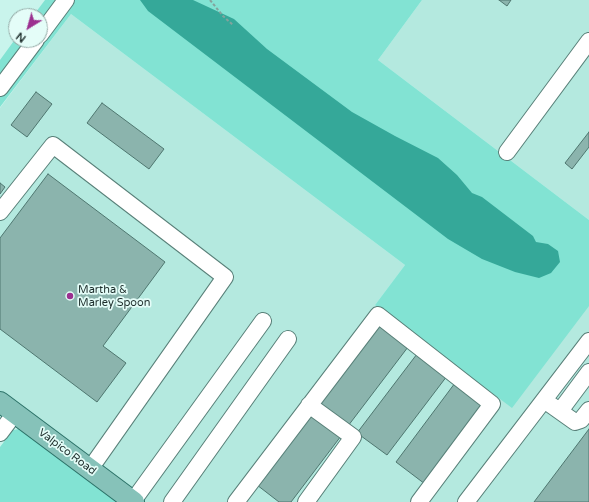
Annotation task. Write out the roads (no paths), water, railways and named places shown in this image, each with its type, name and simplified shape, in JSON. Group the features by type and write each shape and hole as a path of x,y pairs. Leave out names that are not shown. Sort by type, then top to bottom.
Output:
{"main road":[{"name":"Valpico Road","path":"7,408 134,502"}],"lane":[{"path":"48,24 66,0"},
{"path":"507,152 589,41"},
{"path":"0,88 30,48"},
{"path":"0,212 53,145 225,277 90,469"},
{"path":"236,502 378,315 492,404 422,497"},
{"path":"134,502 263,321"},
{"path":"172,502 288,339"},
{"path":"466,502 589,341"},
{"path":"560,411 589,372"},
{"path":"544,400 575,422 581,420 589,410"},
{"path":"306,502 353,437 309,405"},
{"path":"0,433 7,408"}],"place":[{"name":"Martha & Marley Spoon","path":"70,296"}]}
